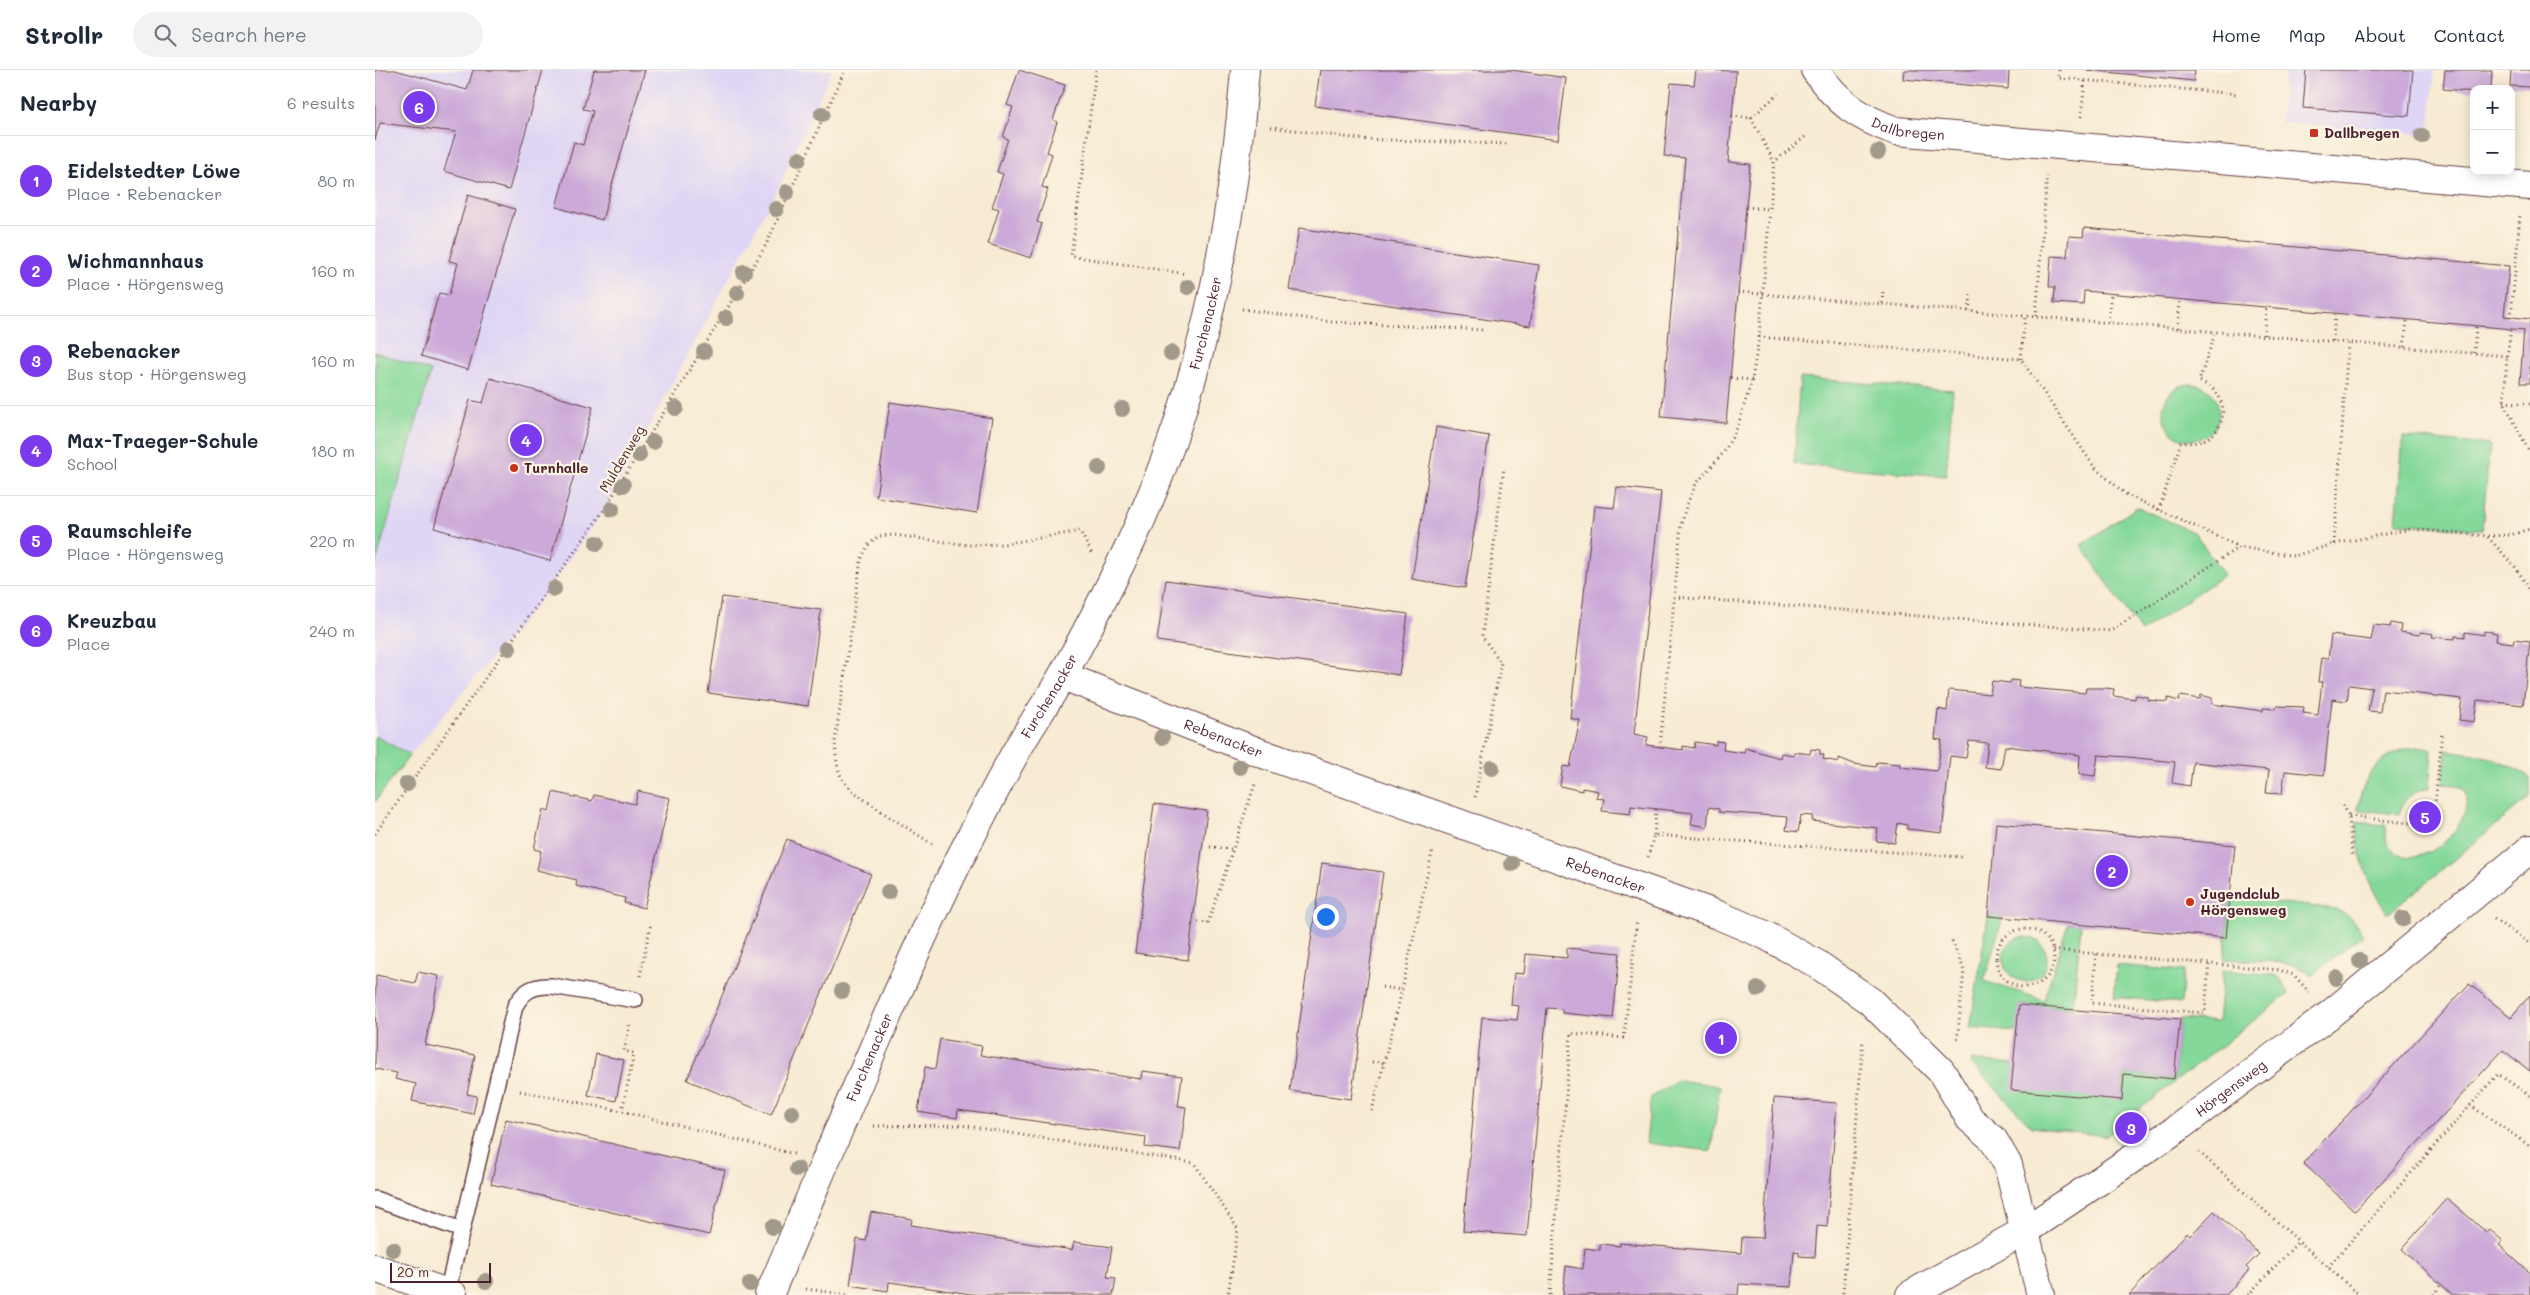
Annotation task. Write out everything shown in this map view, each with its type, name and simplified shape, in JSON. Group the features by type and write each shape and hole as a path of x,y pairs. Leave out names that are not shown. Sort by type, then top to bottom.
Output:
{"street":[{"name":"Furchenacker","path":"771,1290 839,1127 901,986 959,862 1017,750 1063,676 1109,588 1133,536 1161,467 1183,405 1214,292 1241,123 1245,70"},
{"name":"Dallbregen","path":"1815,70 1829,91 1849,109 1869,121 1896,131 2526,186"},
{"name":"Rebenacker","path":"1063,676 1266,755 1439,818 1641,887 1765,935 1817,964 1870,1001 1941,1071 1970,1119 1993,1139 2008,1165 2041,1295"},
{"name":"Hörgensweg","path":"1910,1295 2026,1230 2175,1130 2328,1016 2530,849"},
{"path":"375,1268 450,1294"}],"lane":[{"path":"450,1294 462,1230 515,1006 521,996 530,989 539,986 552,986 635,1000"},
{"path":"375,1199 462,1230"}],"path":[{"name":"Muldenweg","path":"376,831 605,510 766,245 845,70"},
{"path":"1096,70 1071,256 1332,322 1484,330"},
{"path":"2059,70 2058,78 2238,94"},
{"path":"2080,127 2085,81"},
{"path":"1732,116 1751,118 1778,94"},
{"path":"1661,747 1681,525 1687,504 1696,484 1723,452 1737,428 1752,380 1759,337 1774,162 1751,118"},
{"path":"1241,123 1361,139 1510,144"},
{"path":"1774,162 1806,136"},
{"path":"2036,316 2047,176"},
{"path":"2511,317 2526,186"},
{"path":"1746,207 1770,209"},
{"path":"1882,303 1883,289"},
{"path":"1738,292 2507,356"},
{"path":"2109,322 2111,293"},
{"path":"1969,311 1971,295"},
{"path":"2178,328 2180,300"},
{"path":"2264,336 2266,308"},
{"path":"2333,341 2335,314"},
{"path":"2025,316 2021,359 2095,468 2127,496 2239,547 2294,556 2334,544 2411,529 2487,536 2510,535 2530,529"},
{"path":"2404,348 2407,320"},
{"path":"2474,353 2476,326"},
{"path":"2511,329 2504,402 2530,453"},
{"path":"2159,510 2181,442 2195,443 2209,439 2215,434 2221,421 2223,407 2217,394 2213,388 2199,381 2216,332"},
{"path":"1759,337 2021,359"},
{"path":"2334,544 2348,343"},
{"path":"1731,378 1752,380"},
{"path":"2504,402 2530,404"},
{"path":"1469,827 1501,663 1482,636 1504,468"},
{"path":"959,862 856,792 843,780 837,762 837,732 861,560 868,545 879,536 894,534 969,545 1004,544 1080,531 1109,588"},
{"path":"2487,536 2516,568 2530,590"},
{"path":"1674,597 2111,631 2239,547"},
{"path":"2349,816 2433,826 2442,732"},
{"path":"1198,922 1207,923 1231,849 1266,755"},
{"path":"2343,805 2349,816 2352,856"},
{"path":"1550,1295 1571,1033 1624,1038 1641,887 1654,835 1656,809"},
{"path":"1372,1111 1402,990 1439,818"},
{"path":"1654,835 1962,857"},
{"path":"1210,847 1231,849"},
{"path":"2468,900 2530,944"},
{"path":"2026,929 2043,935 2053,950 2054,959 2048,976 2033,986 2024,987 2007,981 1997,966 1998,948 2002,940 2017,931 2026,929"},
{"path":"1952,941 1964,970 1955,1047"},
{"path":"2053,950 2288,971 2309,992"},
{"path":"2096,954 2092,1003 2205,1013 2209,963"},
{"path":"1382,987 1402,990"},
{"path":"1843,1293 1863,1035"},
{"path":"1372,1062 1384,1064"},
{"path":"2328,1267 2498,1074 2530,1096"},
{"path":"497,1086 622,1111 825,1161"},
{"path":"2470,1105 2530,1146"},
{"path":"839,1127 961,1125 1194,1163 1238,1229 1228,1295"},
{"path":"2175,1130 2359,1295"},
{"path":"2248,1295 2299,1241"},
{"path":"2434,1295 2441,1284"},
{"path":"771,1290 850,1295"}],"shaded area":[{"path":"375,70 832,70 777,190 604,510 537,604 410,755 375,736 375,566 431,371 375,352"},
{"path":"2285,70 2435,70 2429,135 2280,122"}],"green space":[{"path":"375,352 431,371 375,566"},
{"path":"1800,378 1953,390 1946,476 1794,464"},
{"path":"2191,384 2202,386 2211,392 2217,401 2219,412 2217,423 2211,432 2202,438 2191,440 2180,438 2171,432 2165,423 2163,412 2165,401 2171,392 2180,386"},
{"path":"2403,437 2490,445 2482,530 2396,523"},
{"path":"2137,507 2195,533 2224,575 2141,632 2081,545"},
{"path":"375,736 410,755 375,802"},
{"path":"2416,747 2432,749 2429,788 2418,791 2410,796 2399,814 2358,810 2363,787 2368,776 2375,768 2393,754"},
{"path":"2446,750 2479,755 2501,761 2521,771 2530,778 2530,797 2388,914 2375,893 2365,870 2357,834 2357,822 2385,825 2387,844 2403,856 2427,853 2439,846 2458,827 2464,815 2466,803 2465,791 2457,785 2443,784"},
{"path":"2230,897 2336,909 2350,917 2363,934 2311,976 2304,970 2283,963 2224,959"},
{"path":"1988,916 2003,917 1984,981 2044,1000 2068,923 2081,924 2073,1009 2020,1005 2017,1032 1970,1028"},
{"path":"2025,937 2037,941 2043,947 2047,959 2043,971 2037,977 2025,981 2013,977 2007,971 2003,959 2007,947 2013,941"},
{"path":"2117,965 2184,971 2181,1003 2114,997"},
{"path":"2223,970 2274,975 2280,978 2288,994 2105,1136 2032,1127 1972,1064 1972,1060 2014,1064 2122,1100 2124,1074 2174,1079 2180,1019 2218,1022"},
{"path":"1677,1080 1720,1086 1711,1151 1646,1143 1651,1097"}],"building":[{"path":"375,70 395,70 467,90 473,70 543,70 509,190 444,171 456,132 380,123 375,140"},
{"path":"594,70 645,70 602,220 556,207 574,142 583,145 593,111 583,109"},
{"path":"1019,70 1065,85 1053,120 1057,122 1047,152 1052,154 1042,187 1048,189 1037,222 1042,224 1031,258 988,244 999,209 992,207 1003,174 997,172 1008,139 1003,137 1013,107 1007,105"},
{"path":"1320,70 1512,70 1566,78 1558,140 1315,106"},
{"path":"1696,70 1736,71 1728,162 1750,164 1726,423 1661,417 1685,158 1664,156 1671,83 1694,85"},
{"path":"1904,70 2009,70 2008,89 1903,79"},
{"path":"2087,70 2195,70 2194,81"},
{"path":"2306,70 2413,70 2409,116 2303,108"},
{"path":"2445,70 2492,70 2491,85 2470,85 2470,92 2443,89"},
{"path":"2511,70 2530,70 2530,87 2510,85"},
{"path":"468,195 515,209 468,370 421,356 439,293 449,295 458,263 449,261"},
{"path":"1299,228 1539,265 1530,326 1289,290"},
{"path":"2084,228 2509,266 2504,316 2530,319 2530,383 2520,383 2524,330 2084,291 2083,305 2054,303 2055,287 2049,287 2051,256 2067,257 2069,236 2083,237"},
{"name":"Turnhalle","path":"490,378 593,407 550,561 434,528 470,400 483,403"},
{"path":"890,402 992,418 977,513 876,497"},
{"path":"1436,427 1489,436 1465,588 1412,579"},
{"path":"1617,487 1661,492 1634,734 1648,737 1646,745 1683,750 1683,746 1694,748 1695,742 1716,745 1716,741 1724,742 1723,750 1744,753 1745,748 1780,758 1781,753 1794,755 1794,752 1810,754 1811,749 1820,750 1820,754 1824,755 1823,759 1839,762 1839,758 1854,764 1876,767 1877,762 1900,764 1900,767 1937,771 1942,740 1935,739 1938,709 1947,711 1949,690 1990,694 1992,681 2010,683 2011,680 2019,681 2018,687 2085,693 2086,688 2105,688 2114,689 2113,696 2135,699 2136,695 2148,697 2148,700 2167,702 2168,698 2179,701 2180,696 2200,699 2201,695 2212,698 2212,704 2263,711 2263,708 2276,709 2277,706 2304,707 2303,713 2318,715 2322,682 2318,682 2321,658 2328,659 2331,635 2371,640 2374,625 2390,627 2391,623 2401,625 2400,632 2420,635 2420,632 2428,633 2433,634 2432,637 2455,639 2455,636 2465,637 2465,632 2484,635 2484,631 2497,633 2496,641 2513,643 2514,639 2530,641 2523,705 2477,700 2474,722 2459,720 2462,699 2383,690 2380,712 2368,711 2372,688 2349,685 2347,701 2332,699 2324,775 2285,771 2282,794 2266,793 2269,770 2193,762 2190,786 2172,783 2175,762 2128,757 2098,755 2095,776 2079,774 2080,755 2005,746 2001,769 1985,767 1988,743 1969,741 1966,758 1950,756 1942,833 1907,829 1907,825 1898,823 1895,843 1876,841 1878,828 1812,821 1813,816 1801,815 1798,832 1786,830 1788,817 1719,812 1719,809 1709,807 1707,827 1691,824 1693,813 1631,806 1630,814 1602,811 1604,799 1596,798 1598,791 1582,788 1582,791 1560,786 1563,766 1570,767 1580,720 1570,718 1594,506 1614,508"},
{"path":"1166,580 1408,614 1399,675 1157,641"},
{"path":"722,597 821,610 808,706 708,693"},
{"path":"638,791 670,798 644,908 624,903 625,898 576,886 577,880 537,870 541,851 534,849 543,809 549,811 553,792 592,801 594,795 635,804"},
{"path":"1154,804 1207,811 1188,960 1135,953"},
{"path":"1996,823 2235,845 2226,938 1988,916"},
{"path":"787,839 871,874 771,1115 687,1080"},
{"path":"1322,863 1383,872 1351,1099 1290,1091"},
{"path":"1567,948 1620,953 1613,1018 1562,1013 1562,1009 1547,1008 1527,1236 1463,1231 1482,1017 1517,1020 1519,1006 1511,1005 1514,973 1524,974 1526,954 1567,958"},
{"path":"418,972 439,976 425,1045 475,1055 467,1094 477,1096 473,1114 412,1101 416,1084 395,1079 397,1073 375,1069 376,975 415,983"},
{"path":"2469,984 2511,1017 2530,995 2530,1071 2503,1050 2355,1211 2303,1163"},
{"path":"2019,1005 2180,1019 2174,1079 2124,1074 2122,1100 2011,1090"},
{"path":"940,1039 982,1046 980,1055 1025,1062 1141,1079 1142,1071 1182,1076 1178,1106 1186,1107 1180,1151 1145,1147 1146,1137 958,1110 957,1118 918,1112 925,1067 935,1069"},
{"path":"596,1054 624,1060 616,1101 588,1095"},
{"path":"1774,1098 1837,1103 1827,1227 1817,1226 1815,1257 1799,1256 1799,1252 1794,1251 1791,1287 1739,1284 1738,1295 1563,1295 1566,1266 1583,1269 1585,1248 1600,1250 1600,1244 1620,1246 1620,1243 1741,1253 1742,1237 1763,1238"},
{"path":"506,1119 725,1170 709,1235 491,1184"},
{"path":"2447,1198 2486,1232 2489,1229 2503,1241 2499,1245 2530,1273 2530,1295 2453,1295 2402,1249"},
{"path":"2214,1211 2259,1254 2246,1267 2249,1270 2226,1295 2129,1295 2187,1233 2190,1236"},
{"path":"871,1212 912,1219 911,1225 1072,1250 1074,1242 1112,1247 1107,1277 1116,1278 1113,1295 978,1295 889,1282 888,1291 850,1285 857,1239 866,1241"}],"place":[{"name":"Kreuzbau","path":"419,107"},
{"name":"Dallbregen","path":"2314,133"},
{"name":"Max-Traeger-Schule","path":"526,440"},
{"name":"Turnhalle","path":"514,468"},
{"name":"Raumschleife","path":"2425,817"},
{"name":"Wichmannhaus","path":"2112,871"},
{"name":"Jugendclub Hörgensweg","path":"2190,902"},
{"name":"Eidelstedter Löwe","path":"1721,1038"},
{"name":"Rebenacker","path":"2131,1128"}]}
